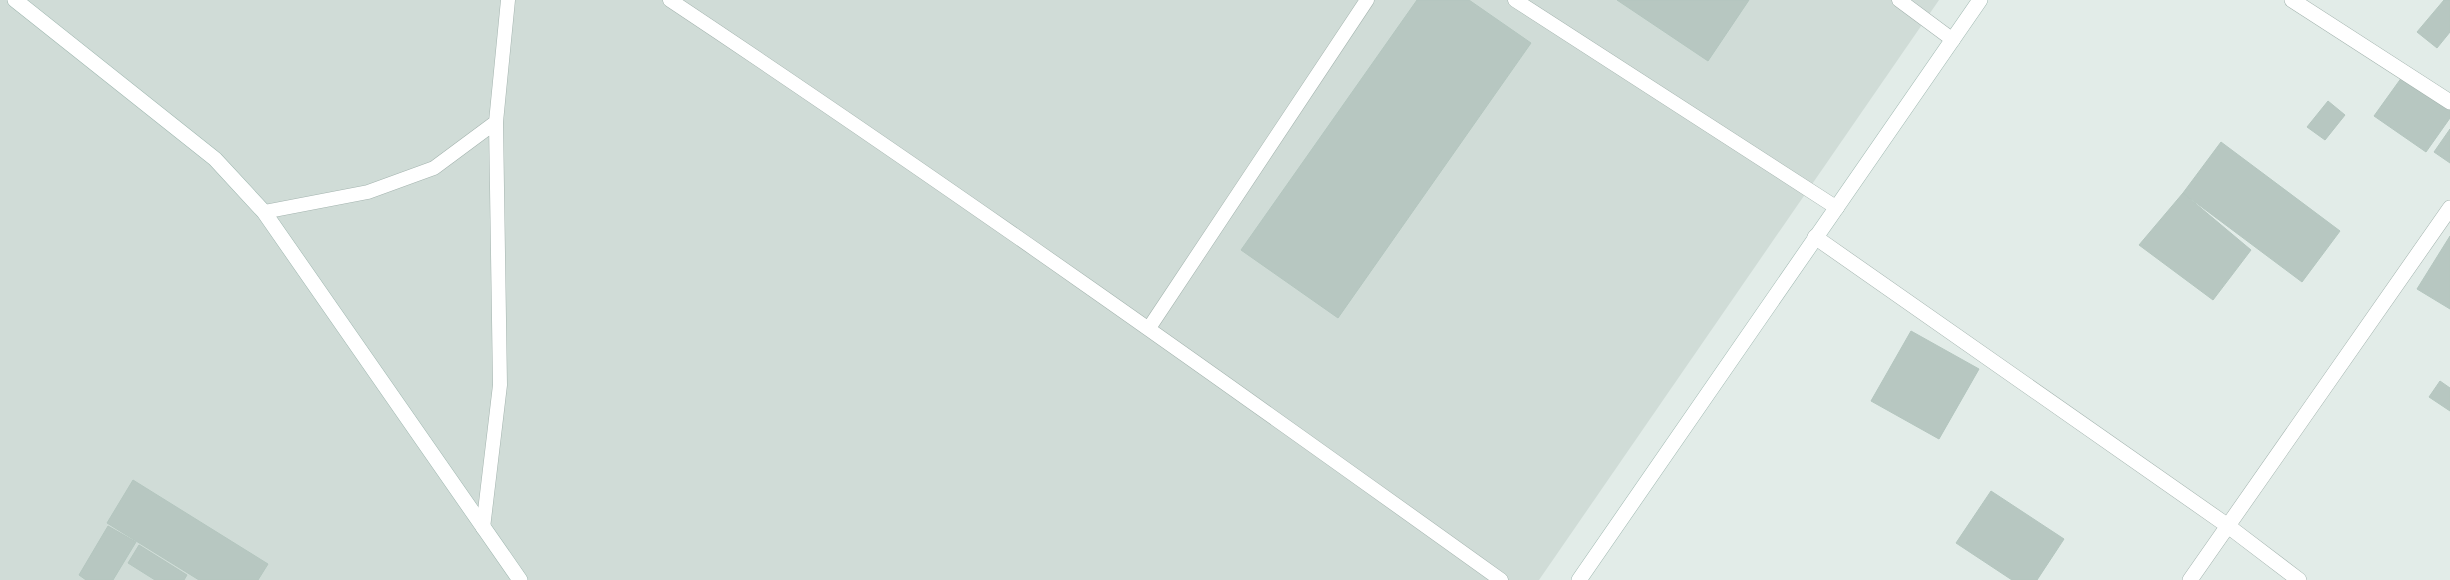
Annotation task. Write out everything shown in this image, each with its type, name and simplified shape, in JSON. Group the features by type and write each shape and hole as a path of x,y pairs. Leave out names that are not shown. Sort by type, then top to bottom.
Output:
{"street":[{"path":"15,0 215,159 264,212 520,580"},
{"path":"1579,580 1980,0"},
{"path":"2292,0 2450,102"},
{"path":"2190,580 2450,208"},
{"path":"1815,237 2228,526 2299,580"}],"lane":[{"path":"483,528 500,385 496,122 508,0"},
{"path":"670,0 856,124 1150,328 1502,580"},
{"path":"1150,328 1367,0"},
{"path":"1515,0 1837,208"},
{"path":"1899,0 1953,40"},
{"path":"264,212 368,192 434,168 496,122"}],"shaded area":[{"path":"0,0 1939,0 1539,580 0,580"}],"building":[{"path":"1417,0 1469,0 1531,43 1338,318 1241,250"},
{"path":"1617,0 1749,0 1708,61"},
{"path":"2444,0 2450,0 2450,32 2437,48 2417,32"},
{"path":"2402,77 2450,110 2450,118 2426,152 2374,116"},
{"path":"2328,101 2345,115 2325,140 2307,127"},
{"path":"2450,129 2450,163 2434,152"},
{"path":"2221,142 2340,231 2302,282 2183,193"},
{"path":"2183,193 2251,250 2213,300 2139,245"},
{"path":"2450,236 2450,309 2417,289"},
{"path":"1911,331 1979,369 1939,439 1871,401"},
{"path":"2440,381 2450,388 2450,411 2429,397"},
{"path":"133,480 268,564 258,580 199,580 107,523"},
{"path":"1991,491 2064,539 2037,580 2012,580 1956,543"},
{"path":"108,526 136,542 113,580 86,580 79,575"},
{"path":"139,545 187,575 184,580 155,580 128,563"}]}
